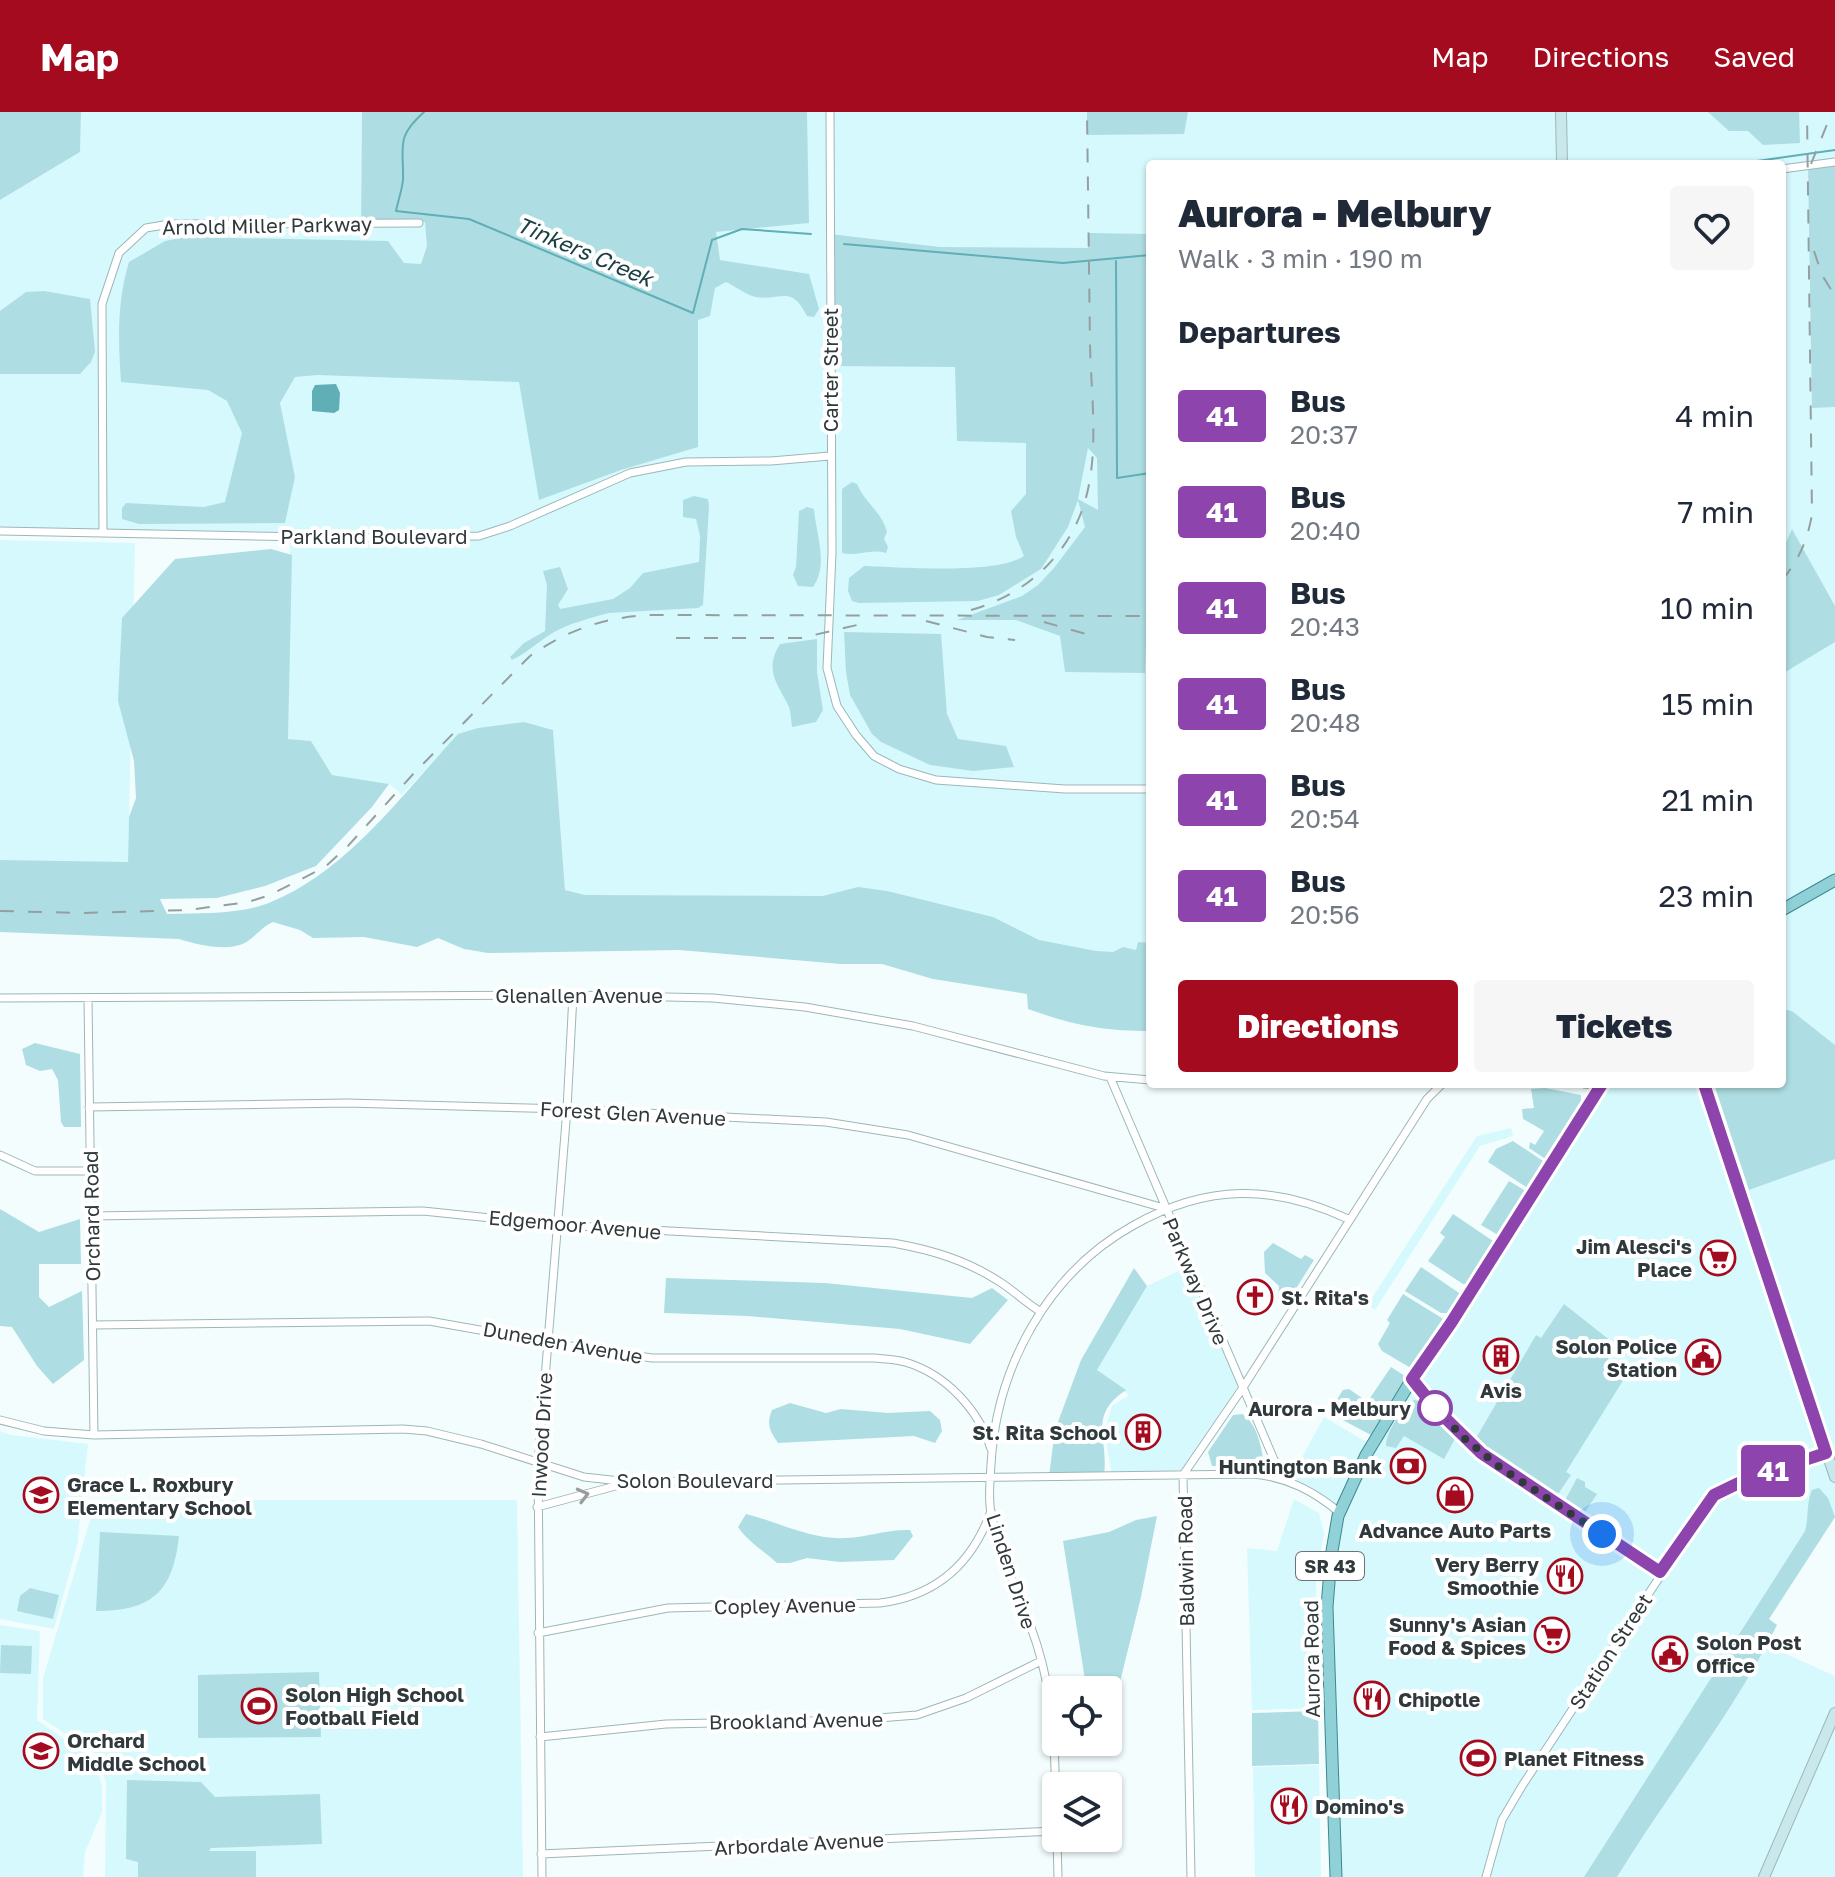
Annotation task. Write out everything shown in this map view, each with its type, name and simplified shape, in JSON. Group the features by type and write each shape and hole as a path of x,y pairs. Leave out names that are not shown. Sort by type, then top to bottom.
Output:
{"main road":[{"path":"1786,908 1835,880"},
{"name":"Aurora Road","path":"1336,1877 1327,1607 1331,1557 1340,1513 1366,1455 1412,1379 1600,1088"}],"street":[{"name":"Carter Street","path":"830,112 832,553 827,668 837,706 874,756 899,769 936,780 1065,789 1146,789"},
{"path":"1561,112 1562,160"},
{"path":"1786,168 1835,162"},
{"name":"Arnold Miller Parkway","path":"103,532 102,304 119,253 146,228 170,224 419,223"},
{"name":"Parkland Boulevard","path":"0,531 362,538 479,536 510,526 630,473 686,462 771,461 830,456"},
{"name":"Glenallen Avenue","path":"0,998 573,995 713,998 805,1007 913,1026 1110,1077 1146,1080"},
{"name":"Inwood Drive","path":"542,1877 538,1464 567,1109 573,995"},
{"name":"Orchard Road","path":"88,998 94,1435"},
{"name":"Parkway Drive","path":"1110,1077 1242,1389 1275,1462 1289,1481"},
{"name":"Baldwin Road","path":"1191,1877 1183,1475 1242,1389 1427,1099 1438,1088"},
{"path":"1704,1088 1835,1477"},
{"name":"Forest Glen Avenue","path":"89,1107 347,1103 567,1109 826,1122 930,1141 1164,1208"},
{"path":"0,1155 35,1171 91,1171"},
{"name":"Linden Drive","path":"1056,1772 1055,1737 1041,1661 991,1511 991,1449 1006,1380 1017,1353 1041,1312 1084,1262 1127,1229 1164,1208 1230,1194 1267,1194 1302,1200 1348,1219"},
{"name":"Edgemoor Avenue","path":"92,1216 423,1211 557,1225 893,1243 963,1261 1041,1312"},
{"name":"Duneden Avenue","path":"93,1325 429,1321 652,1358 874,1358 904,1361 928,1371 953,1389 985,1430 991,1449"},
{"path":"1412,1379 1436,1409 1481,1453 1660,1572"},
{"name":"Solon Boulevard","path":"0,1420 44,1431 94,1435 403,1429 457,1438 584,1477 629,1482 1253,1474 1289,1481 1340,1513"},
{"name":"Station Street","path":"1486,1877 1502,1820 1660,1572 1714,1495 1747,1479 1826,1453"},
{"path":"537,1507 629,1482"},
{"name":"Copley Avenue","path":"538,1633 668,1608 904,1600 928,1590 952,1573 970,1553 991,1511"},
{"name":"Brookland Avenue","path":"540,1737 666,1724 853,1720 917,1715 966,1698 1041,1661"},
{"path":"1764,1877 1835,1713"},
{"name":"Arbordale Avenue","path":"541,1854 1042,1832"},
{"path":"1057,1852 1058,1877"}],"shaded area":[{"path":"0,112 81,112 80,152 0,200"},
{"path":"81,112 362,112 361,223 448,112 1835,112 1835,162 1812,407 1835,407 1835,1045 1792,1011 1786,1010 1786,160 1146,160 1146,966 565,890 553,730 523,722 458,734 402,795 389,784 332,775 311,741 288,739 290,536 0,531 0,200 80,152"},
{"path":"362,112 807,112 809,223 716,232 720,260 809,274 819,309 814,317 807,316 791,297 756,297 726,282 715,288 710,316 698,320 698,447 621,470 539,500 519,382 317,375 295,377 280,403 295,477 285,523 139,524 122,519 122,508 126,503 204,507 225,502 242,433 227,401 208,390 121,382 119,321 129,262 165,241 186,237 388,241 404,263 421,264 427,246 425,222 361,224"},
{"path":"1087,112 1188,112 1184,134 1087,135"},
{"path":"1708,112 1799,112 1800,143 1763,145 1748,131 1729,131"},
{"path":"1835,162 1835,407 1812,408 1808,166"},
{"path":"1089,233 1146,234 1145,673 1065,672 1060,636 1016,620 957,620 1022,596 1038,585 1085,527 1078,500 1068,527 1041,569 999,595 978,601 852,601 848,591 849,578 864,566 971,568 1011,562 1024,556 1016,537 1011,511 1026,494 1026,443 957,441 955,367 830,366 830,234 940,247 1088,248","holes":["1088,448 1097,458 1098,510 1078,499"]},
{"path":"44,291 90,299 95,352 91,362 80,374 0,374 0,311 26,292"},
{"path":"336,384 340,393 339,410 334,413 312,411 315,385"},
{"path":"852,482 857,484 885,525 886,553 842,553 842,489"},
{"path":"694,496 708,499 709,507 703,605 698,608 609,613 590,618 554,632 512,660 510,657 524,643 545,631 547,585 543,571 560,567 568,589 558,605 560,609 613,599 630,588 643,573 699,562 700,536 696,519 683,517 683,500"},
{"path":"807,507 814,509 821,559 813,587 798,586 793,575 799,511"},
{"path":"1792,529 1835,606 1835,642 1786,672 1786,543"},
{"path":"0,540 135,543 128,863 0,860"},
{"path":"271,549 292,555 288,739 311,741 332,775 389,784 372,807 316,866 265,886 217,898 160,899 167,914 246,909 271,902 299,888 325,871 373,828 458,734 524,722 553,730 565,890 585,895 823,896 858,887 993,917 1039,940 1113,952 1123,947 1136,950 1138,942 1146,943 1146,1031 1074,1023 1028,1009 1027,994 933,979 882,964 841,964 679,950 488,953 464,949 438,938 417,947 364,937 313,938 300,930 273,922 248,941 232,947 179,939 0,932 0,860 128,862 129,817 136,798 134,761 118,701 122,618 175,559"},
{"path":"844,632 941,634 947,714 958,739 1006,746 1014,767 973,771 930,765 881,742 872,734 850,695"},
{"path":"817,639 817,672 823,710 816,722 792,727 789,707 774,677 775,654 780,644"},
{"path":"1786,1010 1792,1011 1835,1045 1835,1159 1749,1190 1715,1088 1786,1088"},
{"path":"35,1043 80,1054 81,1127 64,1127 61,1122 58,1080 52,1069 40,1071 26,1065 22,1049"},
{"path":"1545,1088 1581,1095 1581,1103 1547,1160 1529,1148 1530,1142 1535,1145 1544,1131 1523,1119 1522,1109 1534,1108 1531,1089"},
{"path":"1599,1088 1704,1088 1740,1192 1835,1157 1835,1517 1755,1640 1835,1676 1835,1877 1336,1877 1327,1607 1340,1513 1289,1481 1324,1417 1372,1445"},
{"path":"1511,1128 1513,1136 1480,1146 1375,1310 1368,1304 1477,1136"},
{"path":"1513,1141 1546,1163 1529,1189 1488,1162 1496,1149"},
{"path":"1509,1181 1526,1191 1498,1235 1481,1225"},
{"path":"0,1209 39,1232 80,1219 81,1264 39,1264 39,1297 49,1307 82,1291 84,1360 53,1384 37,1366 12,1327 0,1326"},
{"path":"1453,1214 1496,1243 1468,1284 1463,1284 1428,1261 1445,1237 1440,1233"},
{"path":"1273,1243 1301,1259 1305,1255 1314,1260 1285,1306 1278,1302 1279,1286 1265,1273 1264,1252"},
{"path":"1189,1266 1240,1383 1181,1470 1112,1475 1105,1435 1107,1423 1112,1406 1129,1395 1097,1370 1147,1286"},
{"path":"1421,1267 1462,1295 1450,1313 1441,1313 1405,1291"},
{"path":"1134,1268 1147,1286 1097,1370 1126,1390 1114,1400 1103,1419 1104,1475 1049,1476 1055,1430 1081,1360"},
{"path":"666,1278 825,1283 972,1298 992,1288 1008,1300 970,1344 900,1329 747,1316 664,1313"},
{"path":"1403,1294 1445,1320 1414,1370 1382,1351 1378,1344 1390,1323 1387,1320"},
{"path":"1564,1304 1616,1345 1603,1368 1624,1379 1566,1472 1571,1475 1556,1497 1472,1445 1536,1335 1541,1338"},
{"path":"1391,1367 1408,1378 1390,1406 1383,1407 1370,1398"},
{"path":"1349,1389 1385,1414 1371,1435 1337,1417 1332,1407 1343,1390"},
{"path":"1414,1400 1424,1402 1456,1437 1444,1459 1404,1436 1396,1448 1386,1446 1396,1420"},
{"path":"790,1403 826,1413 841,1409 888,1413 930,1411 940,1420 942,1431 935,1443 914,1436 778,1443 770,1428 770,1415 772,1410"},
{"path":"1242,1414 1255,1430 1264,1468 1212,1466 1208,1452 1233,1415"},
{"name":"Grace L. Roxbury Elementary School","path":"0,1431 88,1444 77,1546 54,1629 0,1619"},
{"path":"1577,1478 1597,1494 1583,1515 1563,1504"},
{"path":"1819,1488 1828,1498 1835,1517 1769,1619 1777,1625 1741,1690 1617,1877 1584,1877 1805,1531 1810,1495 1812,1490"},
{"path":"1294,1499 1319,1513 1324,1533 1316,1585 1317,1708 1252,1710 1247,1548 1277,1551"},
{"path":"96,1500 517,1500 523,1877 105,1877 106,1782 95,1753 43,1719 43,1678"},
{"path":"746,1514 833,1538 902,1530 910,1530 913,1536 894,1560 840,1562 807,1558 777,1563 738,1527"},
{"path":"1157,1516 1121,1676 1084,1676 1063,1541 1109,1532 1136,1520"},
{"path":"100,1532 179,1536 171,1571 156,1594 132,1607 96,1611"},
{"path":"30,1588 59,1595 53,1619 17,1611 20,1596"},
{"name":"Orchard Middle School","path":"0,1625 40,1631 37,1720 94,1760 102,1785 102,1812 85,1852 83,1877 0,1877"},
{"path":"1,1645 32,1646 31,1674 0,1673"},
{"name":"Solon High School Football Field","path":"319,1672 321,1737 198,1738 198,1675"},
{"path":"1318,1711 1319,1764 1252,1766 1252,1713"},
{"path":"1319,1765 1321,1877 1255,1877 1253,1767"},
{"path":"127,1780 201,1782 215,1797 320,1794 322,1844 211,1848 209,1851 256,1851 256,1877 138,1877 138,1862 126,1859"}],"waterway":[{"name":"Tinkers Creek","path":"424,112 409,129 403,143 403,180 396,211 469,219 693,313 712,240 742,229 811,234"},
{"name":"Tinkers Creek","path":"1764,160 1835,150"},
{"name":"Tinkers Creek","path":"844,244 1063,263 1146,255"},
{"name":"Tinkers Creek","path":"1116,261 1117,478 1146,474"}],"railway":[{"path":"971,610 1007,596 1051,562 1073,531 1087,493 1093,451 1087,112"},
{"path":"1786,575 1802,549 1812,514 1807,112"},
{"path":"1811,164 1832,112"},
{"path":"1814,251 1822,275 1835,296"},
{"path":"0,911 84,913 188,910 248,902 270,895 325,867 347,847 415,772 530,656 572,632 602,622 651,615 1146,616"},
{"path":"926,621 987,637 1015,640"},
{"path":"676,638 801,638 870,622"},
{"path":"1044,622 1086,634"}],"bus line":[{"name":"41","path":"1599,1088 1451,1323 1412,1379 1436,1409 1481,1453 1660,1572 1714,1495 1747,1479 1826,1453 1705,1088"}],"place":[{"name":"Jim Alesci's Place","path":"1718,1258"},
{"name":"St. Rita's","path":"1255,1297"},
{"name":"Avis","path":"1501,1356"},
{"name":"Solon Police Station","path":"1703,1357"},
{"name":"Aurora - Melbury","path":"1435,1408"},
{"name":"St. Rita School","path":"1143,1432"},
{"name":"Huntington Bank","path":"1408,1466"},
{"name":"Grace L. Roxbury Elementary School","path":"41,1495"},
{"name":"Advance Auto Parts","path":"1455,1495"},
{"name":"Very Berry Smoothie","path":"1565,1576"},
{"name":"Sunny's Asian Food & Spices","path":"1552,1635"},
{"name":"Solon Post Office","path":"1670,1654"},
{"name":"Chipotle","path":"1372,1699"},
{"name":"Solon High School Football Field","path":"259,1706"},
{"name":"Orchard Middle School","path":"41,1751"},
{"name":"Planet Fitness","path":"1478,1758"},
{"name":"Domino's","path":"1289,1806"}],"route":[{"path":"1435,1408 1481,1453 1602,1534"}]}
